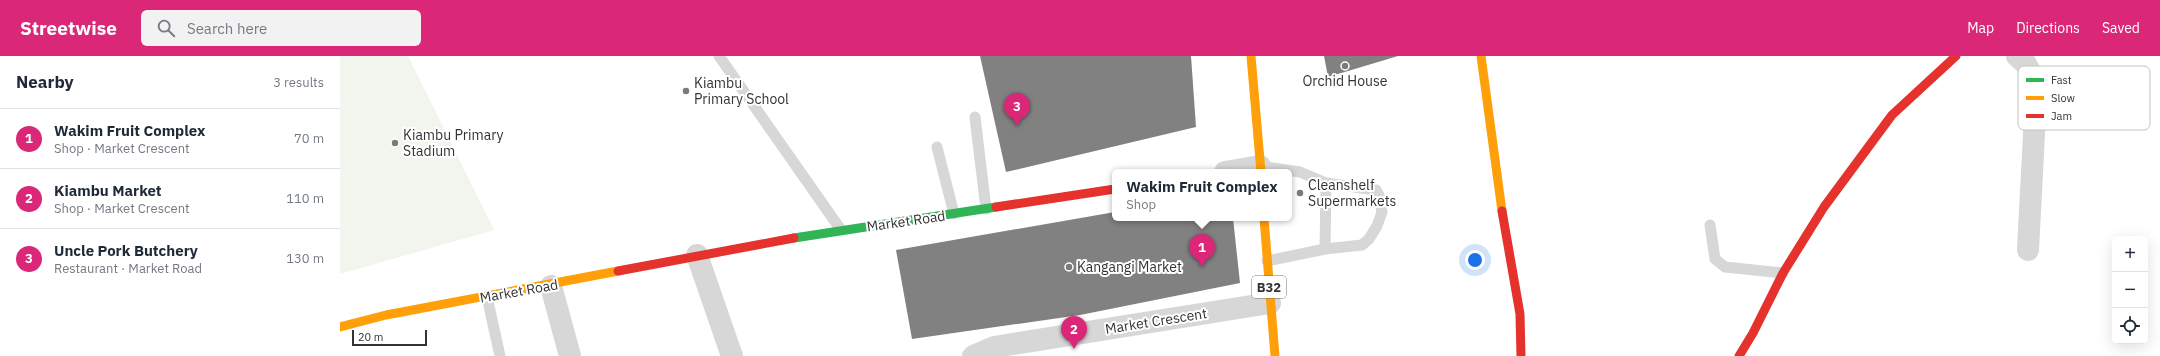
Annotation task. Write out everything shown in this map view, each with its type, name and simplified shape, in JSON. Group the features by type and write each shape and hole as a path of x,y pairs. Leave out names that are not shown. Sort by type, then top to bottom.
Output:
{"main road":[{"path":"1251,56 1260,169"},
{"path":"1481,56 1499,193 1520,314 1521,356"},
{"path":"1739,356 1753,333 1783,273 1824,207 1892,115 1956,56"},
{"name":"Market Road","path":"340,327 386,315 551,286 698,255 841,230 1112,189"},
{"name":"B32","path":"1264,221 1275,356"}],"street":[{"path":"2017,56 2027,66"},
{"path":"2028,250 2034,130"},
{"path":"698,255 732,356"},
{"path":"551,286 570,356"},
{"name":"Market Crescent","path":"973,356 994,347 1270,303"}],"lane":[{"path":"719,56 841,230"},
{"path":"975,117 986,209"},
{"path":"937,147 954,214"},
{"path":"1267,261 1325,249 1362,245 1369,239 1377,226 1382,212 1379,195 1376,190 1326,183 1300,172 1292,171"},
{"path":"1325,249 1326,183"},
{"path":"1710,225 1715,259 1725,267 1783,273"},
{"path":"487,297 500,356"}],"shaded area":[{"name":"Kiambu Primary Stadium","path":"340,56 408,56 494,230 340,274"}],"building":[{"path":"980,56 1191,56 1196,127 1006,172"},
{"name":"Orchid House","path":"1324,56 1398,56 1328,77"},
{"name":"Kangangi Market","path":"1112,213 1112,221 1233,221 1240,283 1080,315 912,339 896,250"}],"traffic: fast":[{"path":"794,238 996,207"}],"traffic: slow":[{"path":"1251,56 1261,169"},
{"path":"1481,56 1502,211"},
{"path":"1264,221 1275,356"},
{"path":"340,327 386,315 618,271"}],"traffic: jam":[{"path":"1739,356 1753,333 1783,273 1824,207 1892,115 1956,56"},
{"path":"996,207 1112,189"},
{"path":"1502,211 1520,314 1521,356"},
{"path":"618,271 794,238"}],"place":[{"name":"Orchid House","path":"1345,66"},
{"name":"Kiambu Primary School","path":"686,91"},
{"name":"Uncle Pork Butchery","path":"1017,126"},
{"name":"Kiambu Primary Stadium","path":"395,143"},
{"name":"Cleanshelf Supermarkets","path":"1300,193"},
{"name":"Kangangi Market","path":"1069,267"},
{"name":"Wakim Fruit Complex","path":"1202,267"},
{"name":"Kiambu Market","path":"1074,349"}]}
